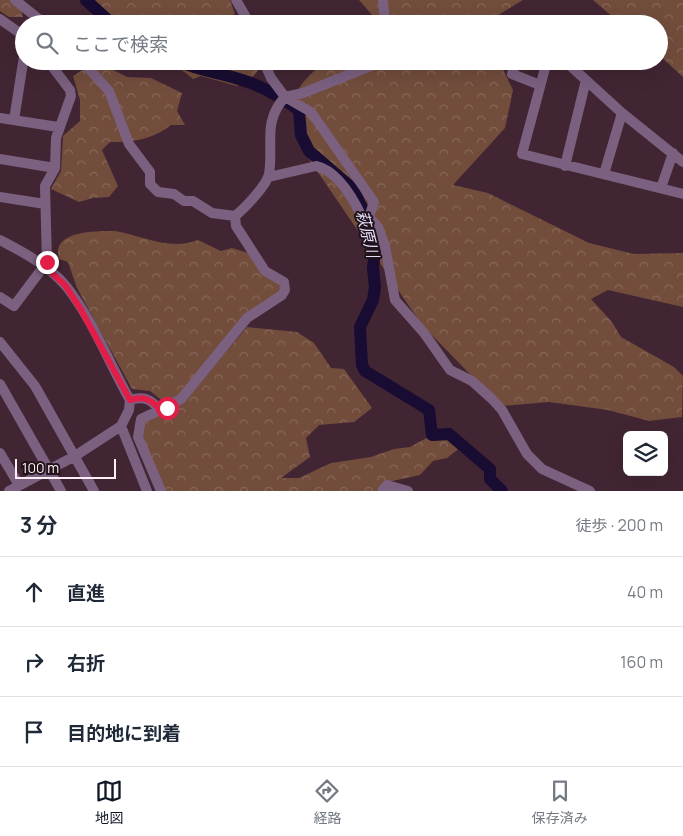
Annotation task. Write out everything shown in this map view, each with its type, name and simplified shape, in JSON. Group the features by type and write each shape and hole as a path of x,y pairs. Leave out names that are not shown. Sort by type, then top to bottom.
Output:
{"street":[{"path":"15,0 34,15"},
{"path":"236,0 245,15"},
{"path":"383,0 384,15"},
{"path":"0,19 15,30"},
{"path":"14,120 22,70"},
{"path":"0,297 14,306 47,262 46,186 55,168 58,127 71,96 70,90 55,70"},
{"path":"90,70 109,91 130,144 150,172 150,184 164,194 174,194 184,201 193,201 212,213 235,216 251,203 268,177 270,123 285,97 303,93 360,70"},
{"path":"267,70 285,97 311,112 374,202 366,217"},
{"path":"513,70 512,74 540,84"},
{"path":"544,70 522,154 683,194"},
{"path":"575,70 622,113 683,162"},
{"path":"565,166 586,80"},
{"path":"604,174 622,113"},
{"path":"0,118 58,127"},
{"path":"662,188 673,153"},
{"path":"0,159 55,168"},
{"path":"268,177 310,166 321,167 349,194 366,217 378,227 385,246 395,300 424,334 450,370 472,381 492,399 502,410 527,454 542,469 590,491"},
{"path":"0,196 45,204"},
{"path":"161,491 138,437 141,419 181,399 248,318 277,300 285,290 284,282 264,271 236,226 235,216"},
{"path":"0,240 22,251 44,266 65,285 80,308 130,400 129,410 122,426 75,456 9,491"},
{"path":"0,342 35,386 94,491"},
{"path":"0,384 61,491"},
{"path":"130,400 146,398 153,401 160,410"},
{"path":"122,426 147,491"},
{"path":"0,453 19,485"},
{"path":"382,491 387,485 408,491"}],"green space":[{"path":"0,0 10,0 21,9 22,15 9,17 0,11"},
{"path":"84,0 230,0 235,14 94,15"},
{"path":"359,0 523,0 498,15 372,15"},
{"path":"593,0 683,0 683,77 668,63 668,15 610,15"},
{"path":"83,70 113,70 127,77 151,78 182,93 177,111 185,125 171,125 157,134 142,139 110,142 102,150 118,186 109,197 93,198 79,202 51,189 61,171 63,136 80,121 80,100 73,76"},
{"path":"182,70 258,70 249,79 237,86 201,76 193,79"},
{"path":"315,70 503,70 513,90 505,128 453,185 488,193 589,243 634,254 683,253 683,307 608,290 591,299 612,322 621,337 674,367 683,376 682,417 649,421 608,410 549,402 501,406 422,325 309,159 298,131 295,112 297,93"},
{"path":"115,231 156,242 177,244 198,240 221,251 232,248 248,253 280,282 280,295 246,316 177,397 164,402 150,391 132,389 77,288 68,262 59,259 58,249 68,237 87,232"},
{"path":"247,327 297,332 314,343 331,368 344,369 372,408 354,422 319,425 306,438 310,457 281,478 299,478 331,463 371,457 394,449 410,447 432,435 449,436 461,447 447,458 433,461 420,475 383,483 376,491 160,491 138,437 145,416 182,404"}],"waterway":[{"name":"萩原川","path":"86,0 102,15"},
{"name":"萩原川","path":"206,70 259,86 299,110 301,135 309,151 352,188 365,213 367,230 375,252 373,300 360,327 362,365 365,371 429,410 432,435 449,434 490,469 490,479 502,491"}],"route":[{"path":"47,262 44,266 65,285 80,308 130,400 146,398 153,401 160,410 167,408"}]}
